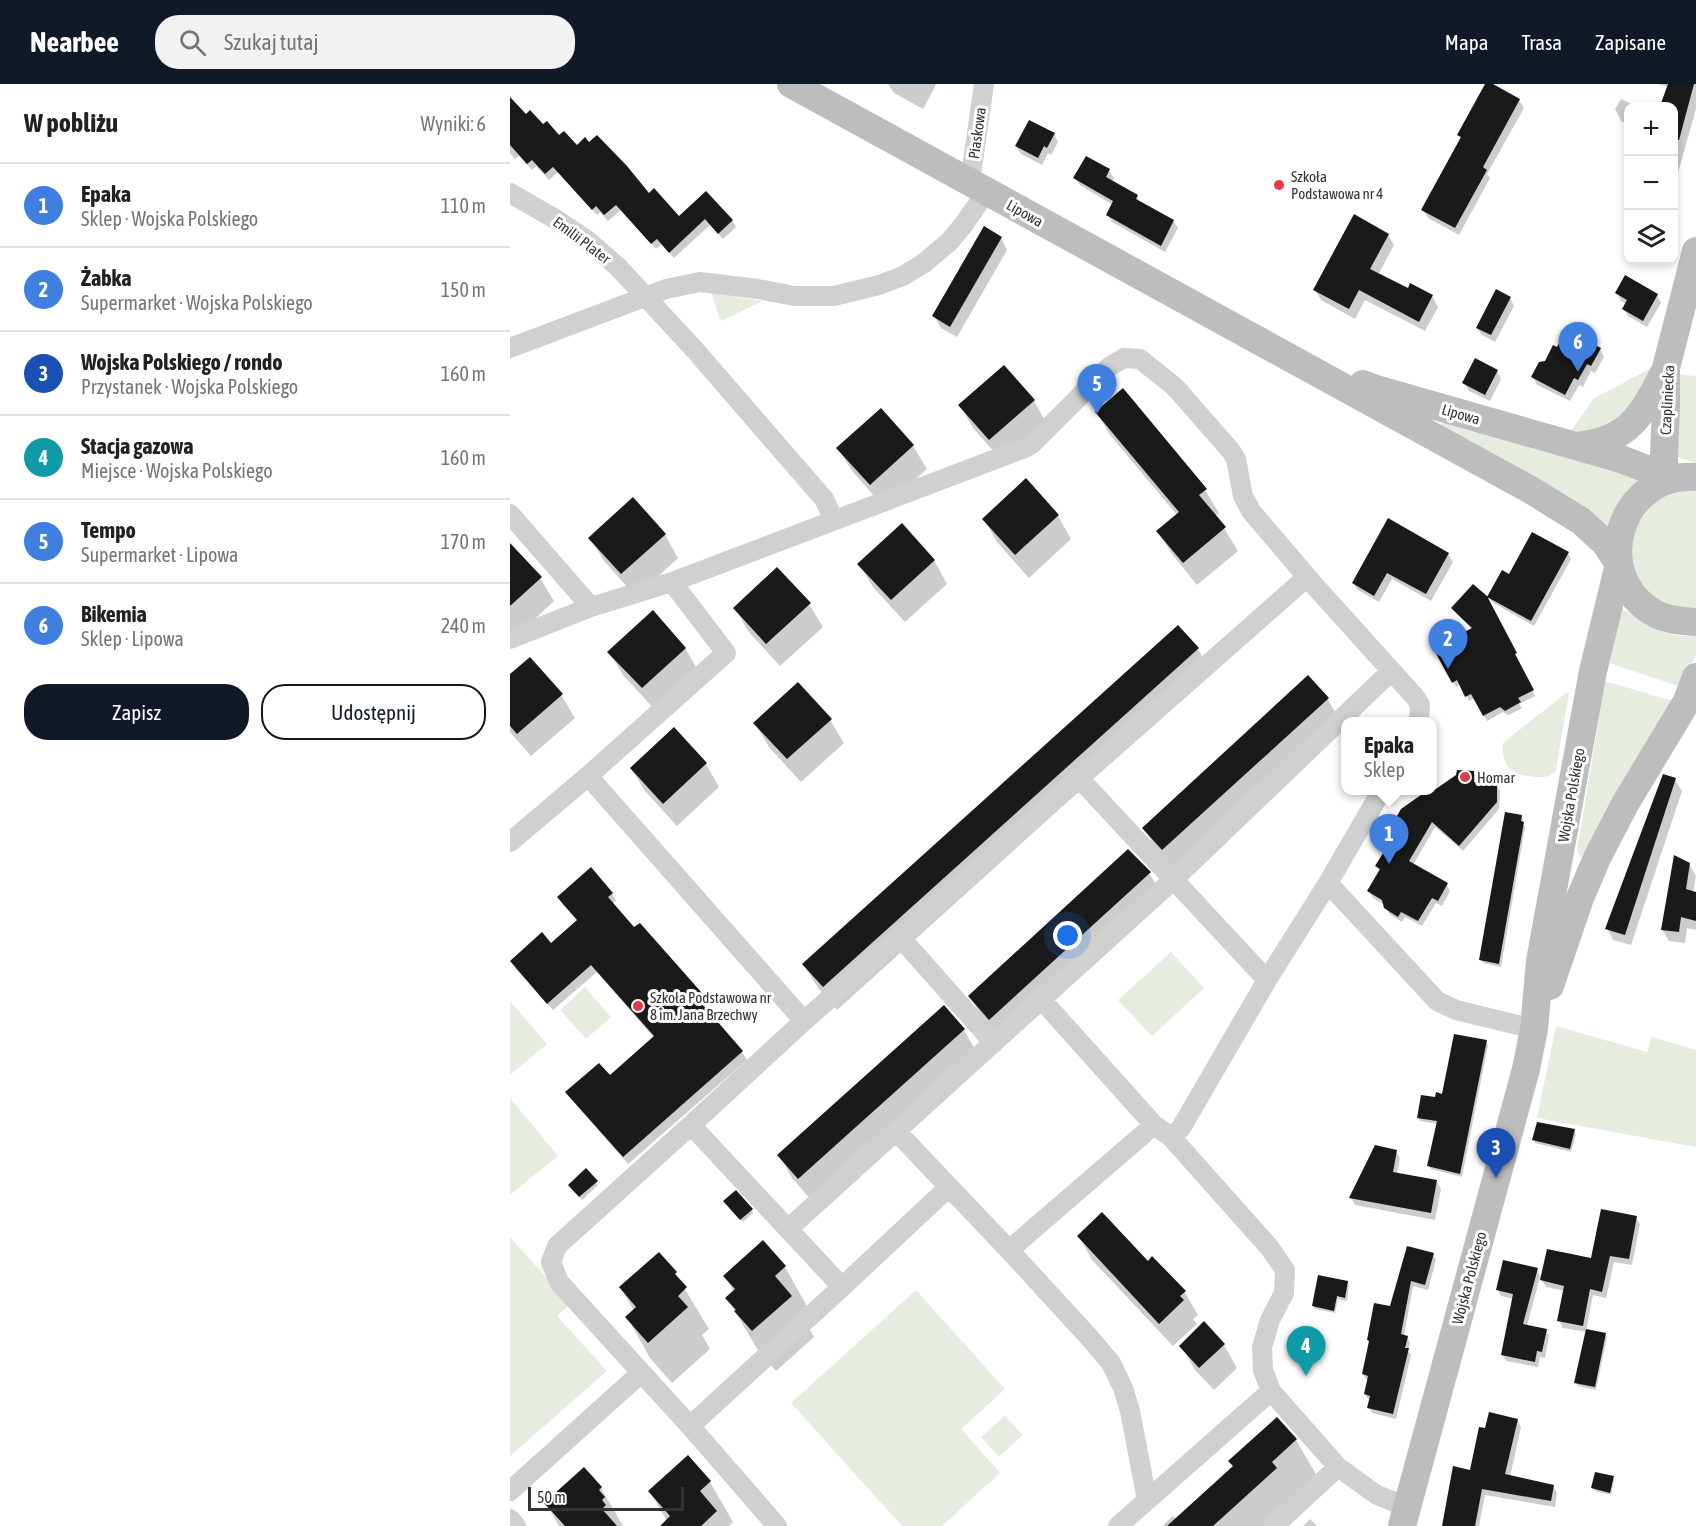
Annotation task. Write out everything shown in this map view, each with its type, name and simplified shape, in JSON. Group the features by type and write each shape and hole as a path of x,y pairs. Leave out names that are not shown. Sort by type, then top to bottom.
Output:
{"street":[{"name":"Lipowa","path":"791,84 1530,489 1574,516 1605,543 1619,564"},
{"name":"Piaskowa","path":"978,187 984,84"},
{"path":"510,348 666,289 700,282 794,296 834,296 879,285 903,276 924,263 949,242 978,187"},
{"name":"Emilii Plater","path":"510,193 587,240 618,267 824,499 834,520"},
{"name":"Czapliniecka","path":"1665,481 1666,369 1696,251"},
{"name":"Lipowa","path":"1259,341 1376,390 1621,459 1644,468 1665,481"},
{"path":"510,639 591,607 672,582 1025,448 1033,443 1109,367 1124,358 1140,359 1175,387 1231,451 1236,459 1243,496 1251,511 1416,698 1420,705 1419,717"},
{"path":"1576,446 1600,442 1616,435 1632,423 1648,401 1666,369"},
{"path":"1696,477 1665,481 1647,490 1633,505 1622,523 1618,543 1619,564 1626,584 1639,601 1656,614 1676,621 1696,622"},
{"path":"510,514 591,607"},
{"name":"Wojska Polskiego","path":"1404,1517 1526,1069 1534,1029 1540,961 1591,682 1619,564"},
{"path":"777,1526 559,1281 550,1262 557,1246 804,1021 1307,577"},
{"path":"510,842 726,653 672,582"},
{"path":"1342,717 1390,669"},
{"name":"Wojska Polskiego","path":"1534,1029 1580,898 1597,858 1625,804 1693,689"},
{"path":"788,1229 1173,880 1341,718"},
{"path":"588,776 804,1021"},
{"path":"1079,778 1267,980"},
{"path":"1171,1137 1181,1128 1379,795"},
{"path":"1328,883 1437,1001 1456,1010 1534,1029"},
{"path":"900,937 994,1043"},
{"path":"1041,999 1154,1125 1171,1137 1269,1247 1285,1270 1284,1293 1270,1320 1262,1347 1263,1370 1271,1391 1338,1467 1404,1517"},
{"path":"692,1125 842,1287"},
{"path":"1009,1250 1154,1125"},
{"path":"896,1131 1009,1250 1111,1363 1123,1388 1130,1411 1147,1500"},
{"path":"690,1426 949,1186"},
{"path":"510,1491 641,1373"},
{"path":"1118,1526 1271,1391"},
{"path":"1274,1526 1338,1467"},
{"path":"510,1519 516,1526"}],"shaded area":[{"path":"711,293 763,301 721,321"},
{"path":"1650,369 1621,422 1580,433 1571,431 1594,398"},
{"path":"1677,374 1696,376 1696,463 1674,456"},
{"path":"1444,420 1643,480 1608,527 1440,426"},
{"path":"1696,489 1696,609 1679,609 1660,602 1644,589 1634,572 1629,552 1632,532 1655,499 1674,491"},
{"path":"1622,609 1665,633 1696,636 1696,654 1681,687 1609,663"},
{"path":"1605,681 1673,701 1581,858 1577,851"},
{"path":"1569,692 1554,773 1549,776 1535,777 1514,772 1506,764 1503,743"},
{"path":"1171,952 1204,988 1152,1036 1118,1000"},
{"path":"585,987 611,1017 586,1039 560,1010"},
{"path":"510,1001 547,1044 510,1075"},
{"path":"1556,1026 1647,1052 1652,1037 1696,1050 1696,1147 1537,1118"},
{"path":"510,1098 558,1156 510,1195"},
{"path":"510,1237 570,1304 557,1316 607,1371 510,1456"},
{"path":"916,1290 1005,1389 961,1429 1000,1473 942,1526 902,1526 791,1403"},
{"path":"1005,1416 1023,1435 999,1457 981,1437"}],"building":[{"path":"1485,84 1493,84 1520,99 1483,167 1487,170 1455,228 1421,210 1461,137 1457,135"},
{"path":"1668,84 1694,84 1679,140 1678,102 1661,102"},
{"path":"510,97 526,114 530,110 543,124 547,121 559,135 564,131 577,145 585,137 589,142 597,135 649,193 654,188 679,216 706,191 733,220 718,234 705,219 669,253 657,239 651,244 616,205 604,215 596,206 592,210 553,167 545,174 532,160 527,164 510,145"},
{"path":"1029,120 1055,133 1047,148 1044,146 1038,158 1015,146"},
{"path":"1086,156 1110,169 1106,177 1138,195 1136,199 1174,220 1161,246 1106,215 1113,201 1073,178"},
{"path":"1354,214 1389,234 1370,269 1408,288 1410,283 1433,295 1419,322 1359,290 1349,309 1313,290"},
{"path":"984,226 1002,237 950,327 932,316"},
{"path":"1625,275 1658,294 1643,321 1622,309 1627,300 1615,293"},
{"path":"1496,289 1511,297 1491,335 1476,328"},
{"path":"1566,330 1601,348 1591,366 1587,364 1578,380 1574,378 1565,395 1531,377 1539,362 1545,361 1553,345 1557,347"},
{"path":"1475,358 1498,370 1485,395 1462,383"},
{"path":"1004,365 1035,400 989,440 958,405"},
{"path":"1123,388 1207,489 1199,495 1226,527 1183,563 1156,531 1179,512 1095,412"},
{"path":"881,408 914,445 870,485 836,448"},
{"path":"1026,478 1059,515 1015,555 982,519"},
{"path":"633,497 666,534 621,574 588,538"},
{"path":"1388,518 1449,553 1426,594 1387,573 1374,596 1352,583"},
{"path":"902,523 935,560 891,600 857,564"},
{"path":"1532,532 1569,552 1531,621 1487,597 1502,570 1509,574"},
{"path":"510,543 542,577 510,606"},
{"path":"777,567 811,603 766,644 733,608"},
{"path":"1473,584 1487,596 1534,690 1518,698 1521,702 1505,711 1500,707 1483,716 1471,694 1465,697 1457,680 1452,683 1433,648 1472,628 1451,608"},
{"path":"653,610 686,648 642,688 607,652"},
{"path":"1178,625 1199,648 823,987 802,964"},
{"path":"530,657 563,694 517,734 510,726 510,674"},
{"path":"1308,675 1329,698 1162,850 1142,828"},
{"path":"798,682 832,719 787,759 753,723"},
{"path":"674,727 707,763 663,804 630,768"},
{"path":"1457,770 1474,771 1474,782 1497,783 1497,802 1459,846 1432,822 1409,861 1448,883 1438,901 1432,898 1418,921 1401,912 1398,917 1384,908 1382,900 1367,891 1380,869 1375,866 1385,850 1379,847 1401,809 1421,795 1437,795 1437,788 1456,775"},
{"path":"1663,774 1676,778 1625,935 1605,929"},
{"path":"1505,812 1522,815 1521,821 1524,822 1499,964 1479,960"},
{"path":"1128,849 1151,872 989,1020 968,996"},
{"path":"1674,855 1690,863 1686,889 1696,892 1696,921 1681,917 1679,932 1661,930"},
{"path":"591,867 613,893 608,897 634,927 640,923 702,993 697,998 743,1051 623,1157 565,1092 599,1063 610,1075 654,1036 591,965 547,1004 510,961 542,932 551,943 577,920 557,897"},
{"path":"944,1005 965,1029 798,1179 777,1155"},
{"path":"1454,1034 1487,1040 1460,1174 1427,1166 1437,1121 1417,1118 1421,1095 1435,1097 1436,1092 1442,1094"},
{"path":"1537,1122 1575,1129 1570,1149 1532,1140"},
{"path":"1375,1145 1397,1150 1393,1172 1437,1180 1431,1213 1349,1198"},
{"path":"586,1168 598,1181 579,1197 568,1185"},
{"path":"736,1190 753,1209 740,1220 723,1201"},
{"path":"1601,1209 1637,1216 1629,1259 1610,1256 1602,1292 1590,1289 1583,1326 1557,1321 1564,1286 1540,1280 1547,1249 1591,1258"},
{"path":"1102,1212 1148,1261 1152,1256 1186,1291 1180,1296 1184,1300 1159,1324 1077,1236"},
{"path":"763,1240 786,1266 775,1276 792,1296 752,1331 725,1298 735,1289 723,1276"},
{"path":"1407,1246 1434,1253 1425,1285 1411,1281 1401,1334 1408,1336 1405,1348 1409,1348 1393,1414 1367,1408 1370,1396 1364,1394 1368,1376 1362,1374 1374,1303 1390,1306"},
{"path":"659,1252 687,1287 678,1296 688,1307 648,1343 625,1317 636,1307 619,1287"},
{"path":"1503,1260 1538,1268 1523,1324 1547,1329 1542,1352 1537,1351 1535,1362 1501,1355 1513,1294 1496,1290"},
{"path":"1318,1275 1348,1281 1345,1298 1337,1296 1334,1311 1312,1306"},
{"path":"1204,1321 1225,1344 1199,1368 1179,1346"},
{"path":"1586,1329 1606,1333 1595,1387 1574,1383"},
{"path":"1489,1412 1518,1419 1505,1474 1554,1485 1551,1501 1482,1489 1475,1526 1442,1526 1453,1466 1470,1470 1479,1427 1485,1428"},
{"path":"1277,1417 1297,1439 1272,1462 1277,1468 1213,1526 1167,1526 1233,1466 1228,1461"},
{"path":"688,1455 711,1481 700,1491 717,1511 701,1526 660,1526 670,1516 648,1491"},
{"path":"584,1467 602,1487 599,1490 605,1497 602,1500 606,1505 602,1509 617,1526 565,1526 544,1503"},
{"path":"1595,1472 1614,1476 1610,1493 1591,1488"}],"place":[{"name":"Szkoła Podstawowa nr 4","path":"1279,185"},
{"name":"Bikemia","path":"1578,372"},
{"name":"Tempo","path":"1097,414"},
{"name":"Żabka","path":"1448,669"},
{"name":"Homar","path":"1465,777"},
{"name":"Epaka","path":"1389,864"},
{"name":"Szkoła Podstawowa nr 8 im. Jana Brzechwy","path":"638,1006"},
{"name":"Wojska Polskiego / rondo","path":"1496,1178"},
{"name":"Stacja gazowa","path":"1306,1376"}]}
